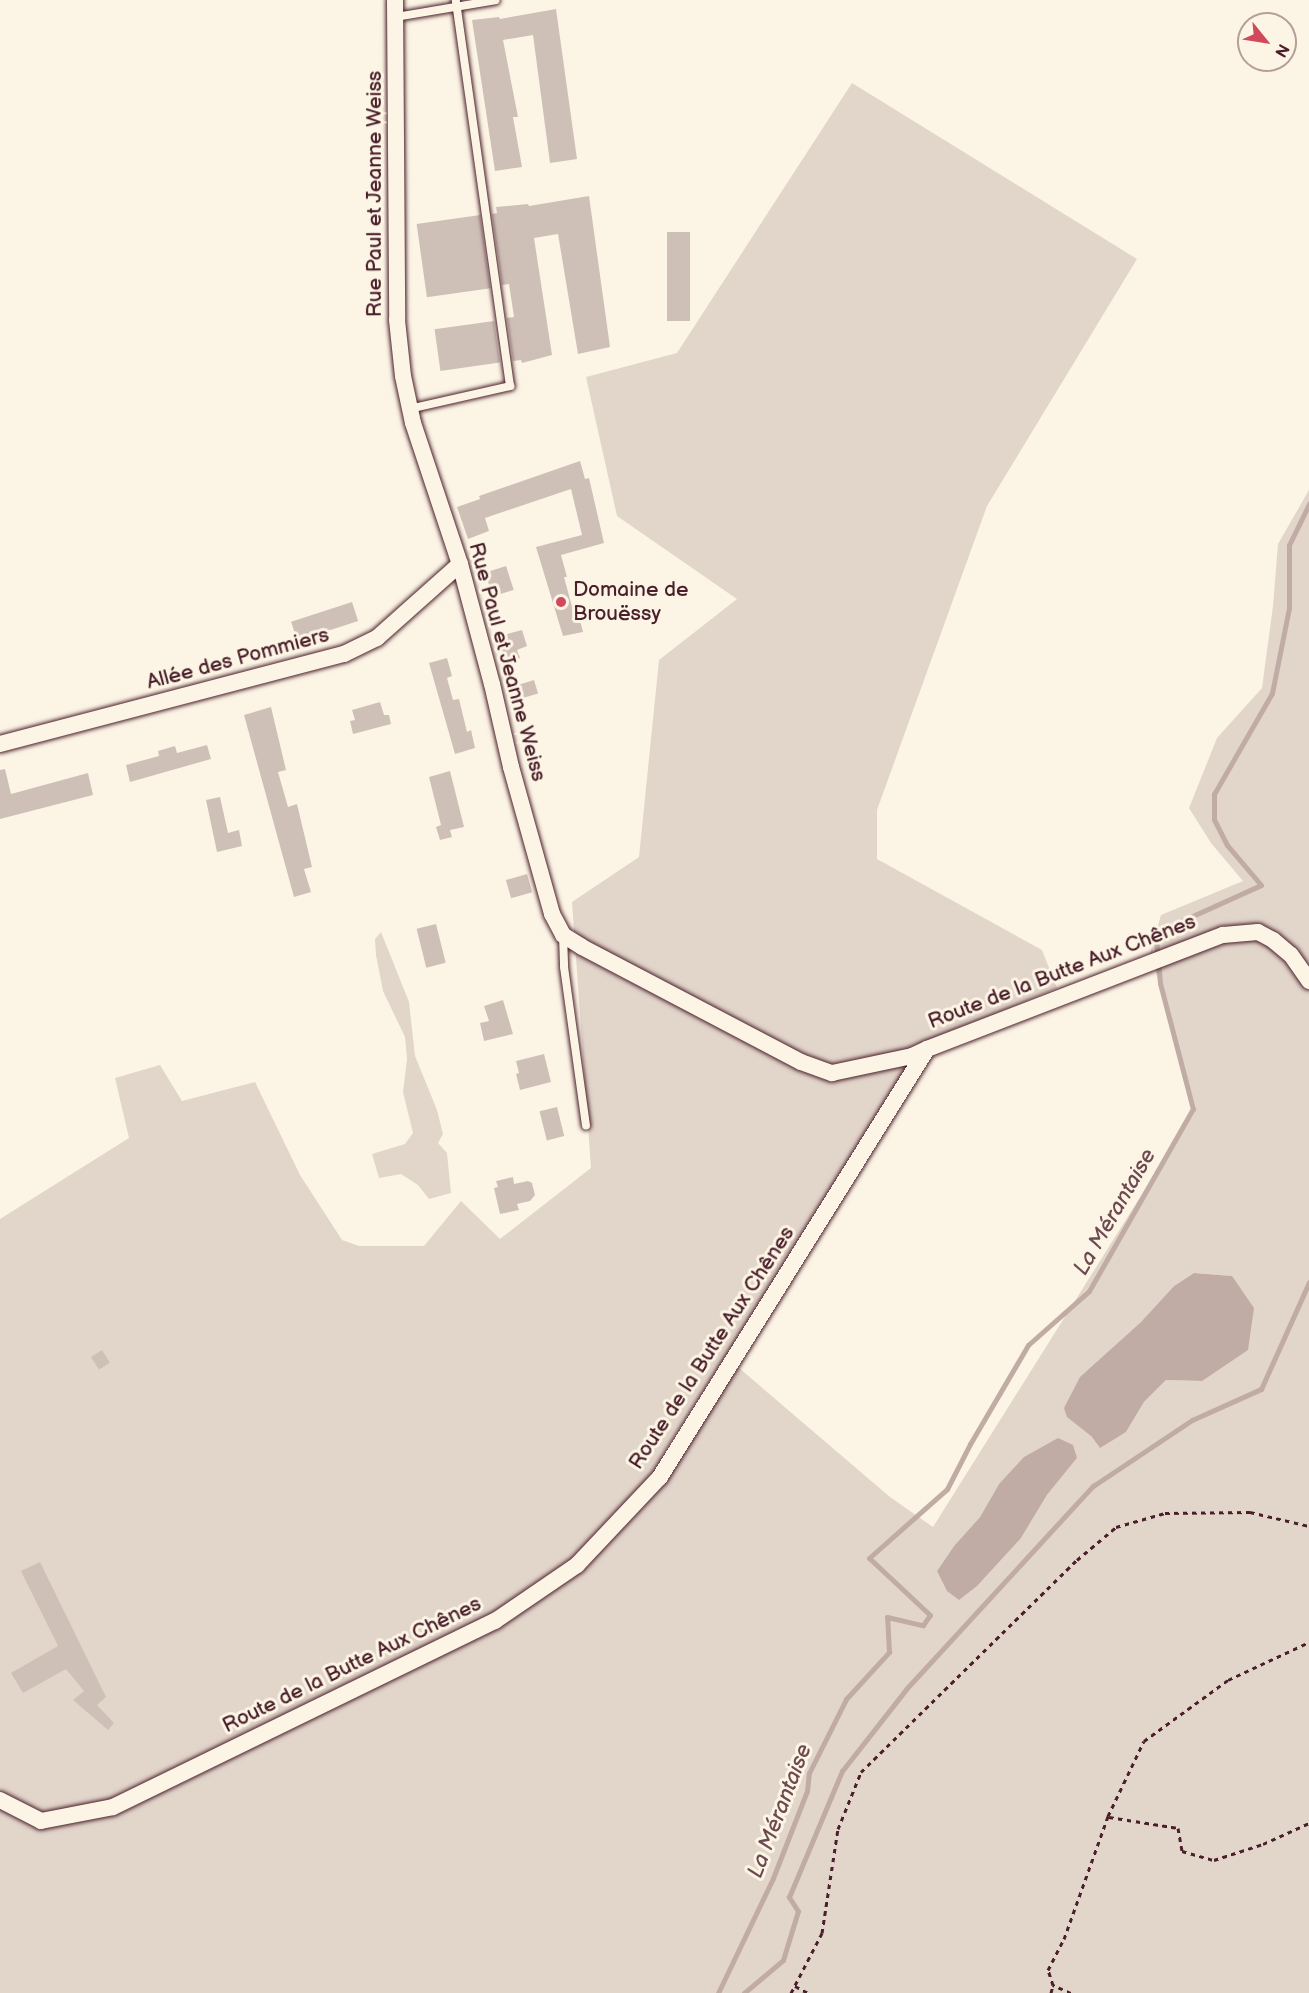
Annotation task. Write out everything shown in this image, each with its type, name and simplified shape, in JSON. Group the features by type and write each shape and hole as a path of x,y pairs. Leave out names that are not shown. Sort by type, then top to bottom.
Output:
{"street":[{"name":"Rue Paul et Jeanne Weiss","path":"396,8 397,320 409,409 460,564 537,866 552,914 563,935"},
{"name":"Allée des Pommiers","path":"0,744 344,654 377,638 460,564"},
{"name":"Route de la Butte Aux Chênes","path":"0,1800 41,1821 113,1807 495,1621 577,1565 660,1477 927,1049 1223,934 1258,932 1291,955 1309,981"},
{"path":"563,935 641,979 801,1062 832,1073 912,1056 927,1049"}],"lane":[{"path":"396,8 496,0"},
{"path":"409,409 510,386 457,3"},
{"path":"563,935 564,967 586,1125"}],"path":[{"path":"791,1993 822,1933 838,1829 861,1772 1077,1560 1116,1527 1165,1513 1250,1512 1309,1526"},
{"path":"1051,1993 1053,1984 1048,1970 1064,1939 1108,1816 1144,1741 1228,1680 1309,1642"},
{"path":"1108,1816 1178,1828 1182,1851 1214,1860 1263,1844 1309,1823"},
{"path":"1053,1984 1071,1993"},
{"path":"795,1986 808,1993"}],"shaded area":[{"path":"852,83 1137,259 987,506 877,810 877,859 1042,950 1057,988 928,1042 659,1460 739,1368 890,1497 933,1527 1196,1108 1150,953 1161,915 1243,881 1211,843 1189,808 1217,738 1262,688 1273,606 1278,544 1309,490 1309,1993 0,1993 0,1219 129,1138 115,1078 160,1065 182,1101 255,1082 300,1175 342,1240 359,1246 424,1246 461,1201 500,1239 591,1168 572,902 639,857 659,660 737,599 617,516 586,377 677,353","holes":["1194,1273 1232,1276 1202,1381 1166,1380 1144,1402 1126,1432 1099,1447 1091,1436 1140,1323 1174,1286","1077,1458 1047,1495 1021,1538 937,1571 954,1546 980,1517 999,1484"]},
{"path":"381,932 409,1002 415,1056 437,1110 443,1134 438,1143 447,1153 451,1193 429,1199 418,1185 401,1174 379,1178 372,1154 405,1144 413,1133 403,1092 407,1059 405,1037 383,991 376,955 375,939"},
{"path":"1194,1273 1232,1276 1254,1308 1248,1350 1202,1381 1166,1380 1144,1402 1126,1432 1100,1448 1091,1436 1067,1417 1064,1408 1080,1377 1140,1323 1174,1286"},
{"path":"1058,1438 1073,1445 1077,1458 1047,1495 1021,1538 977,1586 959,1600 947,1591 937,1571 954,1546 980,1517 999,1484 1024,1457"}],"building":[{"path":"556,9 577,159 550,163 533,35 503,40 518,117 513,117 522,167 495,171 472,20 499,17 500,19"},
{"path":"589,196 610,347 578,354 558,234 534,238 552,355 522,363 521,360 513,361 507,318 514,317 509,284 502,285 492,214 497,213 496,207 528,204 529,206"},
{"path":"480,215 490,288 427,297 417,224"},
{"path":"667,232 690,232 690,321 667,321"},
{"path":"494,321 500,363 440,371 435,329"},
{"path":"580,461 585,479 589,478 604,543 561,555 567,577 564,577 574,614 578,613 583,632 563,636 536,547 582,535 571,489 485,518 489,531 468,539 457,507 480,499 479,496"},
{"path":"506,566 514,590 493,597 485,573"},
{"path":"352,602 358,621 297,641 291,622"},
{"path":"522,630 527,646 517,650 520,658 504,662 496,637"},
{"path":"447,658 452,676 447,678 453,700 459,699 467,732 471,730 475,748 455,754 429,663"},
{"path":"534,680 538,693 516,700 512,687"},
{"path":"380,702 384,715 389,715 391,724 353,734 350,721 355,720 352,710"},
{"path":"271,707 286,770 278,772 288,807 297,804 312,867 304,869 311,892 294,897 244,715"},
{"path":"207,745 211,759 130,782 126,765 159,756 158,751 175,746 177,753"},
{"path":"5,769 11,794 88,773 93,795 0,819 0,770"},
{"path":"450,771 464,827 450,830 452,837 440,840 436,827 441,825 429,777"},
{"path":"220,797 228,833 239,830 242,846 217,852 206,800"},
{"path":"527,874 532,892 511,898 506,880"},
{"path":"436,924 446,963 426,968 417,929"},
{"path":"503,1000 513,1034 484,1041 480,1023 489,1021 484,1006"},
{"path":"544,1054 551,1082 520,1090 516,1061"},
{"path":"557,1107 564,1136 547,1140 540,1111"},
{"path":"513,1177 514,1184 528,1181 532,1183 535,1195 530,1201 517,1204 519,1210 500,1214 494,1188 498,1187 496,1181"},
{"path":"102,1350 110,1363 99,1370 91,1357"},
{"path":"40,1562 106,1697 97,1705 114,1723 108,1730 73,1700 84,1691 66,1669 23,1693 11,1673 58,1646 21,1571"}],"waterway":[{"name":"La Mérantaise","path":"718,1993 773,1878 807,1791 809,1773 846,1699 889,1652 887,1617 923,1625 930,1615 869,1558 947,1489 970,1444 1028,1345 1089,1291 1193,1109 1160,983 1156,938 1177,923 1261,885 1227,845 1214,819 1214,794 1272,693 1289,608 1289,545 1309,504"},
{"path":"744,1993 783,1960 798,1911 789,1897 842,1771 907,1688 1093,1486 1192,1420 1261,1389 1309,1282"}],"place":[{"name":"Domaine de Brouëssy","path":"561,602"}]}
